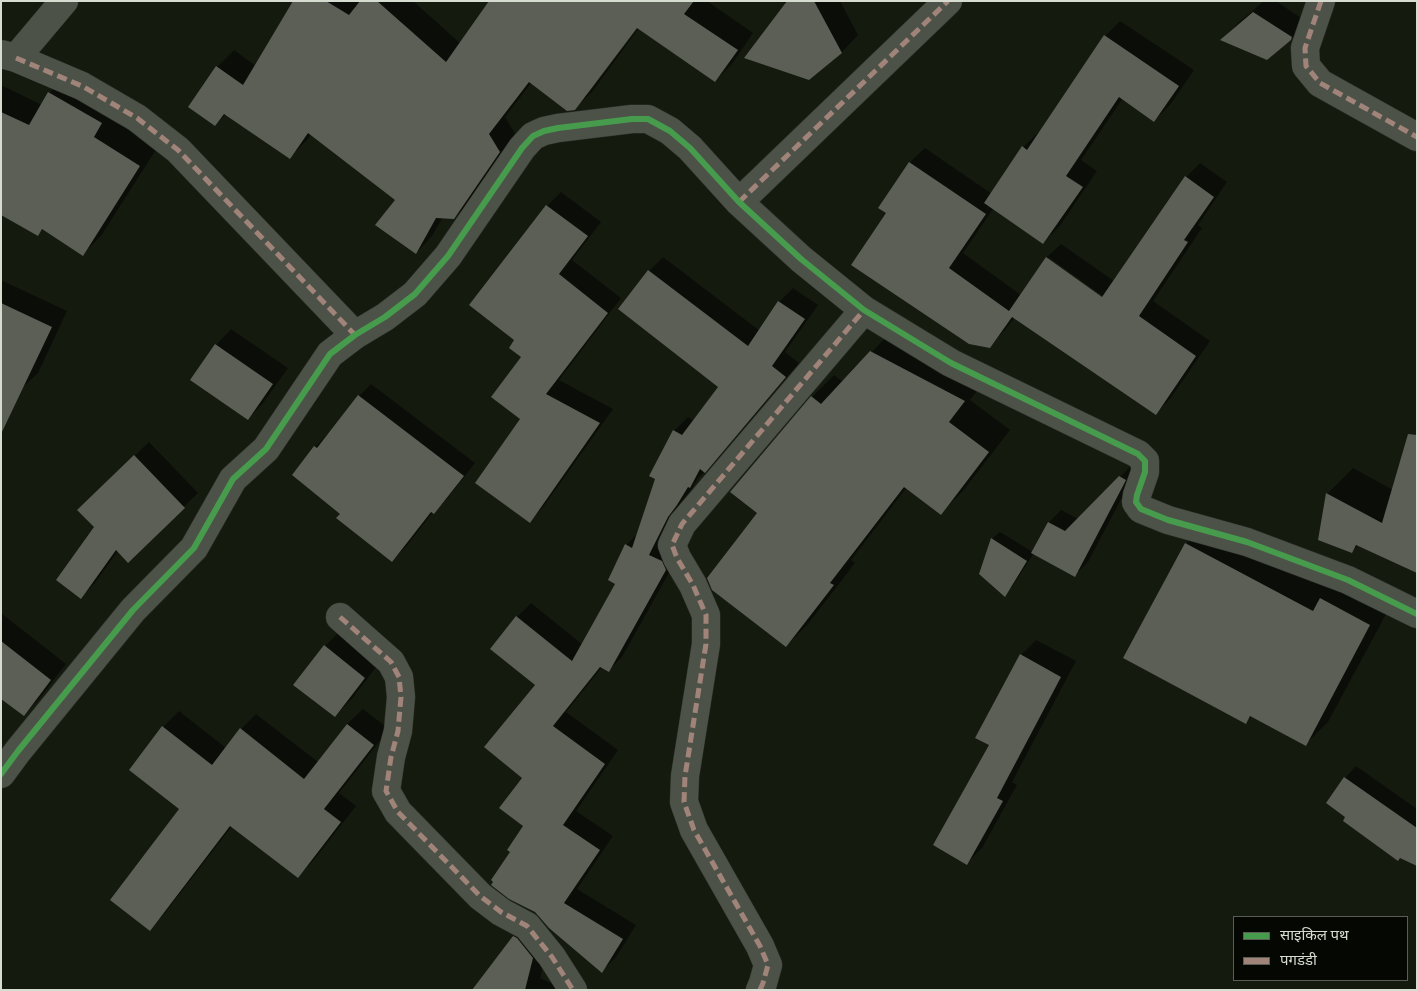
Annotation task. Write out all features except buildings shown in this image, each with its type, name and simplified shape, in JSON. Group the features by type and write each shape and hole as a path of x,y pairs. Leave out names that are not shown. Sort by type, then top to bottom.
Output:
{"street":[{"path":"64,1 8,56 82,86 137,118 178,150 355,335"},
{"path":"739,202 948,1"},
{"path":"1321,1 1306,48 1306,66 1320,83 1417,137"},
{"path":"1,774 133,610 194,548 233,479 266,449 330,354 355,335 385,317 414,294 448,256 522,148 533,136 558,128 604,122 648,119 670,131 690,148 739,202 801,259 864,310 951,363 1138,454 1145,461 1145,472 1136,502 1141,509 1168,520 1248,542 1339,576 1417,614"},
{"path":"760,990 768,965 760,946 694,830 684,802 685,776 706,644 706,615 672,545 682,524 864,310"},
{"path":"340,617 391,662 399,677 401,697 398,731 391,757 386,791 398,812 480,896 501,912 527,926 552,957 573,990"}],"marked path":[{"path":"739,202 948,1"},
{"path":"1321,1 1305,48 1306,66 1320,83 1417,137"},
{"path":"16,58 82,86 137,118 178,150 355,335"},
{"path":"760,990 768,965 760,946 694,830 684,802 685,776 706,644 706,615 672,545 682,524 864,310"},
{"path":"340,617 391,662 399,677 401,697 398,731 391,757 386,791 398,812 480,896 501,912 527,926 552,957 573,990"}],"cycle path":[{"path":"1,774 133,610 194,548 233,479 266,449 330,354 415,294 448,256 522,148 533,136 558,128 632,119 648,119 670,131 690,148 739,202 801,259 864,310 951,363 1138,454 1145,461 1145,472 1136,502 1141,509 1168,520 1247,542 1348,580 1417,614"}]}
